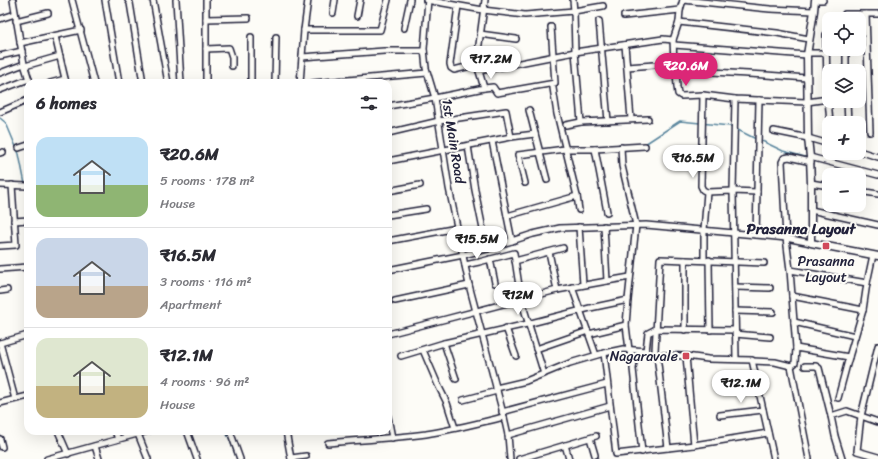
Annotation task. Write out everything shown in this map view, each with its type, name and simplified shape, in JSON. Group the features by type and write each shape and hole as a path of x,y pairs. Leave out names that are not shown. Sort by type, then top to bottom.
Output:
{"street":[{"path":"13,0 20,43 29,79"},
{"path":"72,0 93,79"},
{"path":"105,0 117,79"},
{"path":"128,0 142,79"},
{"path":"152,0 167,79"},
{"path":"176,0 181,79"},
{"path":"206,0 206,79"},
{"path":"300,79 308,0"},
{"path":"333,13 335,0"},
{"path":"357,16 360,0"},
{"path":"304,30 380,30 388,0"},
{"path":"404,28 410,0"},
{"name":"1st Main Road","path":"510,459 508,435 462,255 449,188 435,98 427,73 424,51 427,0 483,10 524,15 574,11 603,6"},
{"path":"484,88 477,60 485,0"},
{"path":"573,0 575,52 581,122"},
{"path":"814,11 770,9 683,0 679,22 673,42 674,63 678,94 681,96 807,102 822,100"},
{"path":"811,243 811,183 808,138 807,54 815,0 823,0"},
{"path":"458,6 450,64 451,68 454,70 478,64"},
{"path":"624,16 680,10"},
{"path":"16,21 48,12"},
{"path":"0,19 15,14"},
{"path":"870,132 866,14 878,14"},
{"path":"206,18 248,18"},
{"path":"599,21 608,121"},
{"path":"679,22 777,33 809,39"},
{"path":"392,105 484,88 493,87 497,93 555,83 551,27"},
{"path":"20,43 81,30"},
{"path":"480,34 516,39"},
{"path":"55,36 66,79"},
{"path":"251,37 251,79"},
{"path":"275,79 276,37"},
{"path":"479,71 575,52 663,39 673,42 807,54 822,53"},
{"path":"625,45 631,119"},
{"path":"206,49 230,48 232,66"},
{"path":"0,56 22,51"},
{"path":"302,57 384,51 424,51"},
{"path":"0,73 60,56"},
{"path":"627,67 654,65"},
{"path":"676,70 807,78"},
{"path":"370,79 427,73"},
{"path":"0,90 24,83"},
{"path":"553,88 557,114 579,210"},
{"path":"703,96 701,186 703,190 707,192 757,192"},
{"path":"735,99 733,191 736,359"},
{"path":"756,235 759,100"},
{"path":"0,112 24,102"},
{"path":"529,110 547,180"},
{"path":"392,132 439,121 506,111 512,137"},
{"path":"566,125 581,122 648,119"},
{"path":"774,131 822,142"},
{"path":"392,160 512,137 535,134"},
{"path":"492,141 512,241"},
{"path":"19,148 24,146"},
{"path":"468,146 487,249"},
{"path":"525,183 518,156 565,149 645,146"},
{"path":"621,147 622,166 636,226 626,325 628,350 634,360 633,369 642,452"},
{"path":"595,149 607,212"},
{"path":"866,153 878,157"},
{"path":"791,366 795,363 796,348 786,238 782,162 784,158 789,157 810,159 878,175"},
{"path":"811,183 822,185"},
{"path":"0,185 24,186"},
{"path":"0,246 16,246 12,185"},
{"path":"392,189 420,185"},
{"path":"707,192 704,230 710,330"},
{"path":"866,192 878,194"},
{"path":"507,216 577,196"},
{"path":"392,214 426,209"},
{"path":"811,210 878,225"},
{"path":"14,221 24,220"},
{"path":"392,269 487,249 533,234 560,228 604,226 646,225 786,238 876,256 867,283 863,310 848,357 838,398"},
{"path":"604,226 607,281"},
{"path":"579,227 583,284"},
{"path":"392,240 457,228"},
{"path":"515,261 563,248"},
{"path":"549,252 557,290"},
{"path":"465,265 514,253 522,299 544,374"},
{"path":"668,448 657,355 655,351 660,259 764,263"},
{"path":"490,260 495,283"},
{"path":"685,260 685,330"},
{"path":"0,269 24,267"},
{"path":"790,270 867,283"},
{"path":"392,333 557,290 583,284 630,277"},
{"path":"395,301 469,285"},
{"path":"572,287 596,355"},
{"path":"735,287 770,288"},
{"path":"0,291 7,290"},
{"path":"792,296 863,310"},
{"path":"402,356 444,343 628,300"},
{"path":"735,311 773,312"},
{"path":"794,322 855,336"},
{"path":"536,349 588,333 626,325"},
{"path":"506,328 516,356"},
{"path":"463,400 526,381 570,363 596,355 623,350 646,351 648,333 656,330 710,330 770,337"},
{"path":"15,399 0,343 24,336"},
{"path":"444,343 456,379"},
{"path":"878,346 861,416 857,451 878,457"},
{"path":"796,348 848,357"},
{"path":"423,350 447,403 455,428"},
{"path":"604,353 616,454 642,452 768,434"},
{"path":"657,355 686,356 708,359 752,360 753,362 775,362 791,366"},
{"path":"686,356 694,445"},
{"path":"753,362 774,459"},
{"path":"791,366 809,459"},
{"path":"806,366 816,366 819,368 842,459"},
{"path":"328,443 427,434 455,428 608,384"},
{"path":"726,388 758,385"},
{"path":"0,403 24,397"},
{"path":"508,435 610,406"},
{"path":"720,415 763,410"},
{"path":"831,416 847,411 878,422"},
{"path":"60,435 68,454"},
{"path":"116,435 118,439"},
{"path":"47,459 134,435"},
{"path":"138,435 148,459"},
{"path":"188,435 197,459"},
{"path":"231,435 240,459"},
{"path":"287,435 291,459 306,456"},
{"path":"519,459 596,436"},
{"path":"590,438 595,455"},
{"path":"0,439 2,447"},
{"path":"94,446 99,459"},
{"path":"565,446 569,459"},
{"path":"542,452 544,459"}],"waterway":[{"path":"0,118 6,123 19,154 24,179"},
{"path":"645,144 680,121 733,127"},
{"path":"736,129 756,139"},
{"path":"760,140 783,151 809,158"},
{"path":"227,435 237,459"}],"place":[{"name":"Prasanna Layout","path":"826,246"},
{"name":"Nagaravale","path":"686,356"}],"district":[{"name":"Prasanna Layout","path":"801,229"}]}
